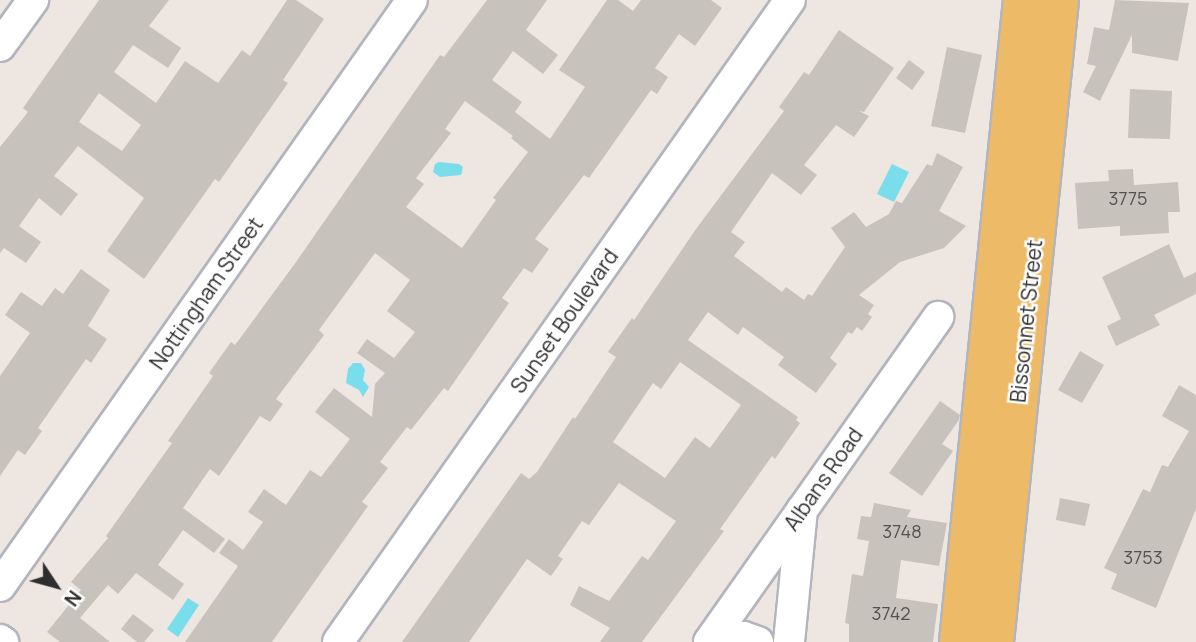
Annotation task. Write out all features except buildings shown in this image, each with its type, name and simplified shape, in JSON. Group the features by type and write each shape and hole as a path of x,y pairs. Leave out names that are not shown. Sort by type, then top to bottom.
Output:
{"main road":[{"name":"Bissonnet Street","path":"994,642 1023,0"},
{"name":"Bissonnet Street","path":"959,642 1059,0"}],"street":[{"path":"0,47 33,0"},
{"name":"Nottingham Street","path":"0,586 412,0"},
{"name":"Sunset Boulevard","path":"338,642 790,0"},
{"name":"Albans Road","path":"709,642 938,317"},
{"path":"789,642 802,509"},
{"path":"709,642 725,637 744,637 758,642"}],"water":[{"path":"435,164 459,164 463,167 461,175 440,177 433,172"},
{"path":"892,164 909,172 894,202 877,194"},
{"path":"353,363 361,363 365,370 363,380 369,387 363,397 359,390 346,383 348,369"},
{"path":"188,598 199,605 178,637 167,629"}]}
